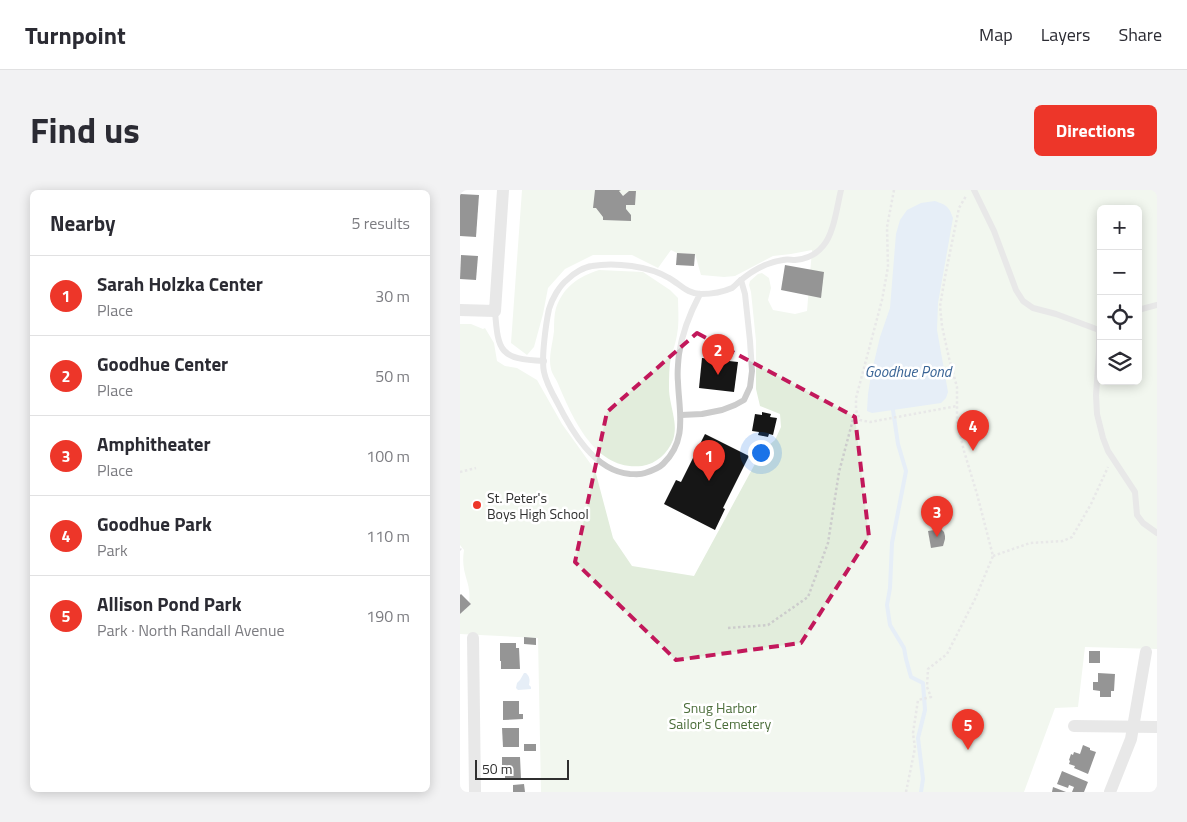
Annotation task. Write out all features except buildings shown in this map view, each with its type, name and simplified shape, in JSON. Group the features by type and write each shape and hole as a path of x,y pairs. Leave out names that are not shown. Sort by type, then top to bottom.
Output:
{"street":[{"path":"460,310 495,310 502,190"},
{"path":"473,638 475,792"},
{"path":"1110,792 1131,739 1146,652"},
{"path":"460,711 474,711"},
{"path":"1074,726 1157,727"}],"lane":[{"path":"700,294 684,331 679,353 680,435 673,452 662,466 641,475 621,473 606,466 592,454 575,434 544,373 544,344 550,309 555,296 565,281 590,266 611,265 633,266 650,270 669,278 685,290 700,294 732,288 740,280 764,265 784,259 806,259 823,246 829,236 841,190"},
{"path":"974,190 994,231 1016,290 1023,301 1033,308 1097,328"},
{"path":"681,415 702,414 735,405 744,400 750,387 752,371 746,294 740,280"},
{"path":"1142,309 1157,305"},
{"path":"495,310 497,334 504,351 513,357 544,361"},
{"path":"1100,340 1096,395 1097,414 1103,438 1108,451 1135,492 1137,515 1143,523 1157,533"}],"path":[{"path":"728,628 768,625 808,597 828,544 839,472 856,410 856,398 885,284 888,267 888,227 894,190"},
{"path":"906,792 915,748 914,733 918,700 931,697 927,687 928,669 947,654 993,556 957,421 958,388 949,358 940,306 959,208 969,190"},
{"path":"856,410 860,420 870,422 957,406"},
{"path":"993,556 1030,543 1064,541 1072,537 1091,504 1112,457"},
{"path":"460,472 476,468"}],"highlighted area":[{"path":"697,333 855,417 869,537 801,643 676,660 575,562 607,412"}],"green space":[{"name":"Snug Harbor Sailor's Cemetery","path":"522,190 1157,190 1157,649 1085,647 1078,707 1055,708 1024,792 541,792 538,638 460,634 460,614 471,604 469,602 469,589 463,559 464,550 460,545 460,324 471,324 483,329 485,328 494,343 497,361 505,366 517,368 537,380 562,424 595,470 613,538 632,566 694,576 762,451 775,440 781,427 780,414 760,406 756,389 756,341 750,281 762,273 769,278 771,288 768,300 773,310 795,314 807,311 812,250 773,256 735,276 724,277 701,275 695,254 677,253 671,250 658,268 632,255 593,255 565,269 548,288 534,347 527,355 511,343"},
{"path":"599,270 643,272 670,290 678,298 678,328 671,357 669,376 669,394 675,434 671,445 665,453 647,465 626,465 612,461 599,452 580,428 551,369 550,355 554,317 559,300 578,279"}],"water":[{"name":"Goodhue Pond","path":"935,201 947,206 953,218 938,303 937,330 948,392 946,398 941,403 872,413 867,411 868,394 880,337 890,308 896,234 900,220 907,210 921,203"},
{"path":"524,673 529,677 531,689 518,690 516,688 517,683"}],"waterway":[{"path":"893,410 898,444 906,471 892,543 890,588 887,605 890,625 904,648 911,677 923,683 925,710 918,738 923,779 921,792"}],"place":[{"name":"Goodhue Center","path":"718,375"},
{"name":"Goodhue Park","path":"973,451"},
{"name":"Sarah Holzka Center","path":"709,481"},
{"name":"St. Peter's Boys High School","path":"477,505"},
{"name":"Amphitheater","path":"937,537"},
{"name":"Allison Pond Park","path":"968,750"}]}
